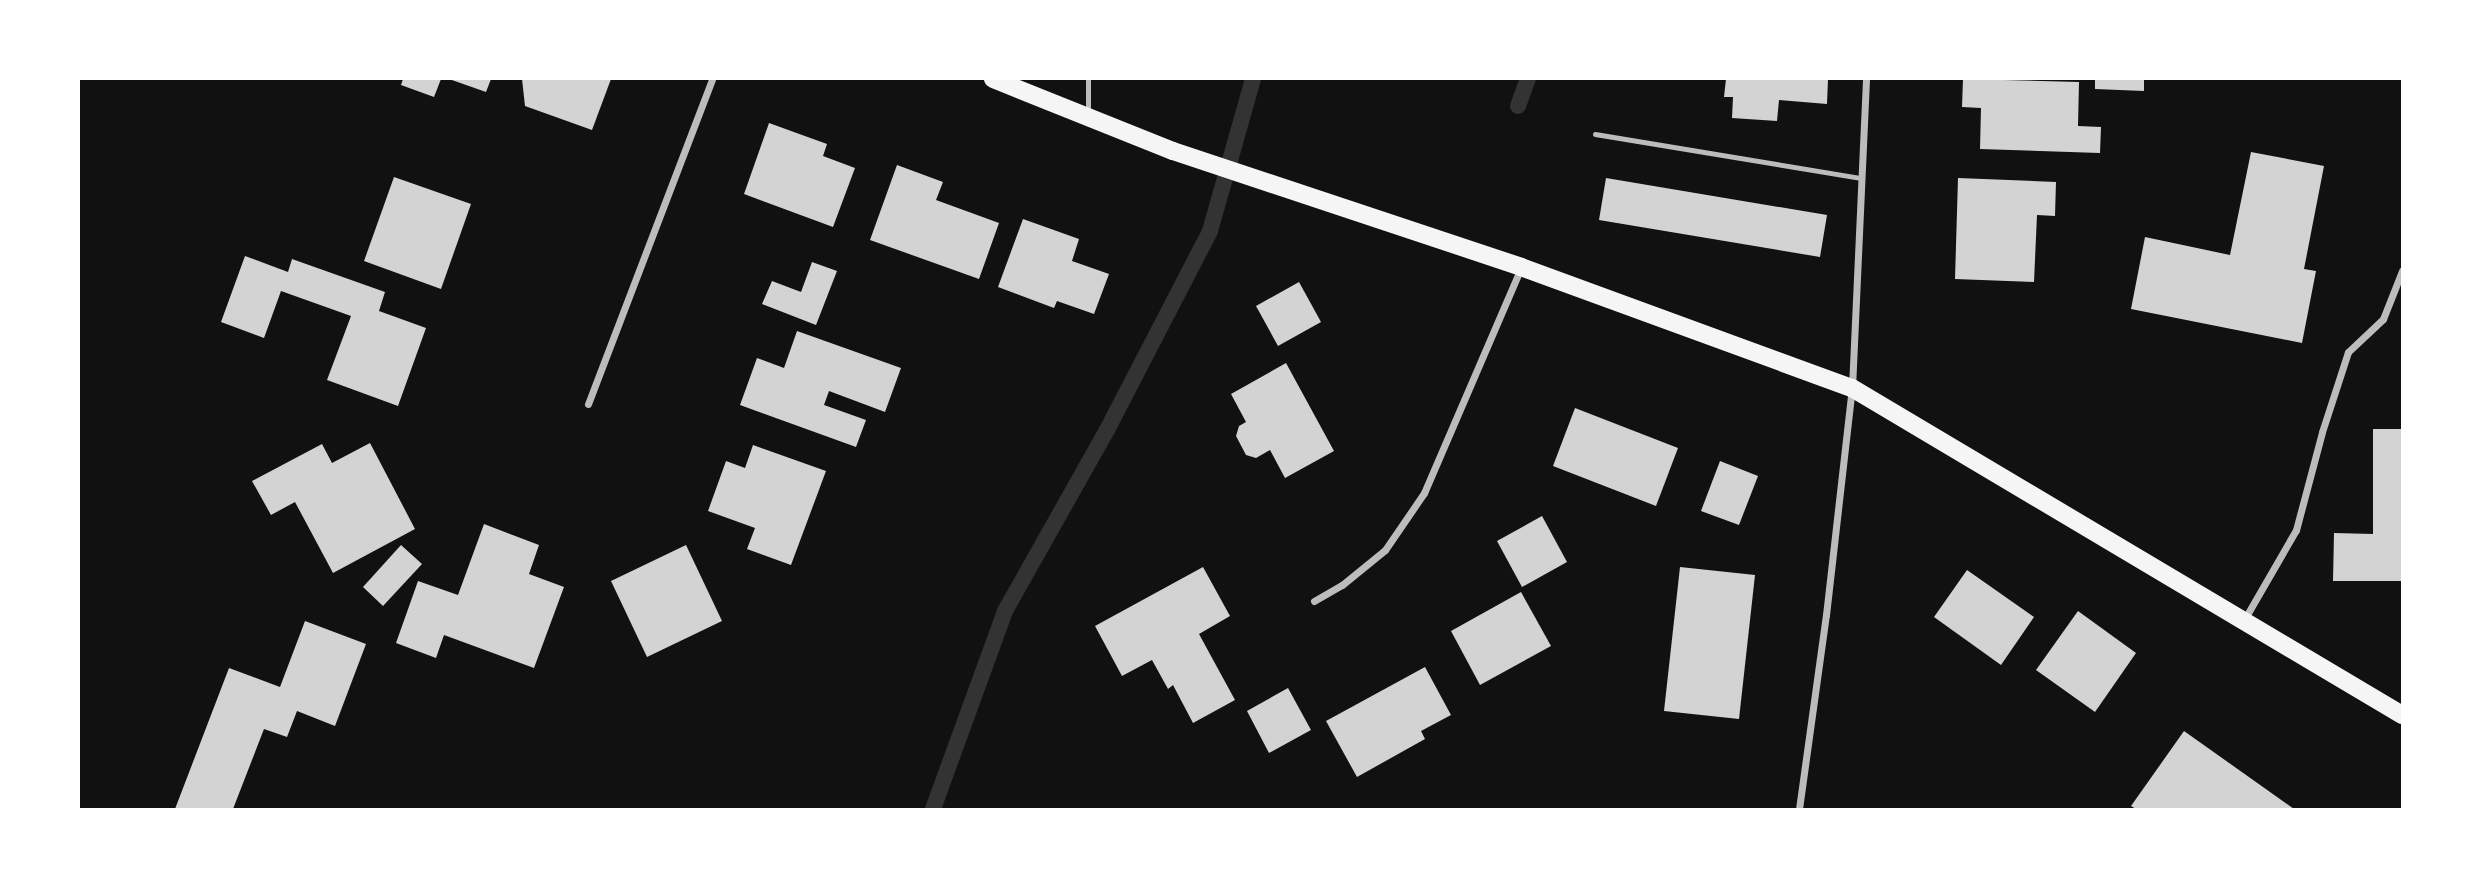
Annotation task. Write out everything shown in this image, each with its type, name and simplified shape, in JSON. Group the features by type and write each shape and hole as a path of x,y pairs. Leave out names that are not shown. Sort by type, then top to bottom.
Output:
{"main road":[{"path":"993,79 1173,151 1521,267 1852,388 2402,715"}],"street":[{"path":"588,404 712,79"},
{"path":"1799,809 1826,615 1852,388 1866,79"},
{"path":"1314,601 1342,586 1385,550 1424,493 1521,267"},
{"path":"2244,621 2296,530 2347,352 2383,319 2402,271"}],"lane":[{"path":"1088,79 1088,117"},
{"path":"1595,134 1861,178"}],"building":[{"path":"403,79 441,79 434,97 401,85"},
{"path":"449,79 491,79 486,92"},
{"path":"522,79 611,79 592,130 525,106"},
{"path":"1726,79 1828,79 1827,104 1779,100 1777,121 1732,118 1733,97 1724,97"},
{"path":"1963,79 2079,82 2078,126 2101,127 2100,153 1980,149 1981,108 1962,107"},
{"path":"2095,79 2144,79 2144,91 2095,89"},
{"path":"769,123 827,144 823,156 855,168 833,227 744,194"},
{"path":"2251,152 2324,166 2304,269 2316,271 2302,343 2131,309 2145,237 2230,255"},
{"path":"897,165 943,182 936,200 999,223 979,279 870,240"},
{"path":"394,177 471,204 441,289 364,261"},
{"path":"1606,178 1827,215 1820,257 1599,220"},
{"path":"1958,178 2056,182 2055,216 2037,215 2034,282 1955,279"},
{"path":"1023,219 1079,239 1072,261 1109,274 1094,314 1057,301 1054,308 998,287"},
{"path":"245,256 288,272 292,259 385,292 379,311 426,328 398,406 327,380 351,316 281,291 264,338 221,322"},
{"path":"812,262 837,271 816,325 762,304 772,281 801,292"},
{"path":"1299,282 1321,322 1278,346 1256,306"},
{"path":"797,331 901,368 885,412 829,391 824,405 866,420 856,447 740,405 757,358 784,368"},
{"path":"1286,363 1334,451 1285,478 1270,450 1256,458 1246,455 1236,436 1239,426 1246,422 1231,394"},
{"path":"1575,408 1678,448 1656,506 1553,466"},
{"path":"2373,429 2402,429 2402,581 2333,581 2334,533 2373,534"},
{"path":"370,443 415,529 333,573 295,502 271,515 252,481 322,444 332,463"},
{"path":"753,445 826,471 791,565 747,549 755,528 708,511 726,461 745,468"},
{"path":"1720,461 1758,476 1739,525 1701,511"},
{"path":"1542,516 1567,562 1522,587 1497,541"},
{"path":"484,524 539,545 529,574 564,587 534,668 444,635 436,658 396,643 418,581 458,595"},
{"path":"401,545 422,564 383,606 363,587"},
{"path":"686,545 722,621 647,657 611,581"},
{"path":"1203,567 1230,616 1199,634 1235,700 1193,723 1173,685 1168,689 1152,660 1122,676 1095,626"},
{"path":"1680,567 1755,575 1739,719 1664,711"},
{"path":"1967,570 2034,617 2001,665 1934,617"},
{"path":"1521,592 1551,646 1480,685 1451,631"},
{"path":"2078,611 2136,653 2095,712 2036,670"},
{"path":"305,621 366,644 335,726 297,711 287,737 264,729 233,809 175,809 229,668 280,687"},
{"path":"1425,667 1451,715 1421,731 1425,739 1357,777 1326,721"},
{"path":"1288,688 1311,730 1269,753 1247,711"},
{"path":"2184,731 2294,809 2136,809 2131,806"}],"waterway":[{"path":"933,809 1005,611 1107,430 1210,231 1253,79"},
{"path":"1518,106 1528,79"}]}
